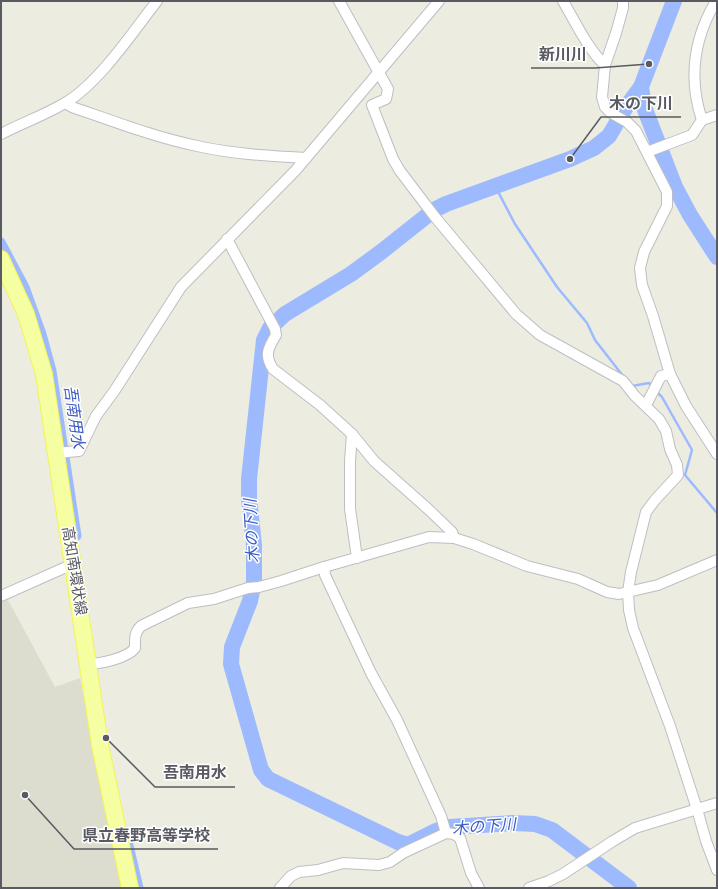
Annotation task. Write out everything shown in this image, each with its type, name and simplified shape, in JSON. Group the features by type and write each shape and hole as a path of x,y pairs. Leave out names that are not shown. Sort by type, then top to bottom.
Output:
{"main road":[{"name":"高知南環状線","path":"1,259 26,314 37,348 62,453 73,564 93,664 100,745 130,888"}],"street":[{"path":"1,134 65,103 85,88 97,76 157,1"},
{"path":"339,1 388,89 386,99 372,105 393,159 400,171 428,208 495,290 520,318 540,335 624,381 635,396 659,419 666,431 670,449 678,465 678,475 646,512 631,572 628,592 629,610 633,628 670,726 706,841 717,870"},
{"path":"62,453 79,451 96,416 115,390 181,286 295,171 439,1"},
{"path":"563,1 584,37 600,61 605,65"},
{"path":"624,1 616,33 605,65 602,97 605,107 627,122 636,131 649,151 667,192 667,206 644,252 640,268 642,285 670,374 686,406 717,454"},
{"path":"702,120 695,88 695,59 706,18 716,1"},
{"path":"65,103 72,107 144,131 196,146 243,154 306,158"},
{"path":"649,151 692,135 702,120 717,115"},
{"path":"227,239 276,335 268,347 268,361 273,369 320,405 352,434 374,461 452,532 454,538"},
{"path":"646,405 661,376 670,374"},
{"path":"352,434 350,461 350,509 357,558"},
{"path":"93,664 108,662 132,652 135,648 136,631 141,626 188,603 214,599 248,588 259,587 430,537 454,538 528,566 578,579 607,592 619,594 658,585 717,560"},
{"path":"1,596 73,564"},
{"path":"324,567 325,575 371,673 397,720 441,816 445,830"},
{"path":"529,888 551,885 613,841 635,828 717,803"},
{"path":"280,888 291,876 299,872 318,870 343,863 379,865 390,862 403,853 445,830"},
{"path":"445,830 460,838 471,873 479,888"}],"shaded area":[{"path":"8,600 55,687 80,678 122,888 1,888 1,602"}],"waterway":[{"path":"674,1 641,87 644,107 675,187 690,215 717,257"},
{"name":"木の下川","path":"629,888 552,830 535,824 513,823 450,827 436,831 408,845 398,842 268,779 261,770 231,664 232,647 250,601 254,581 254,545 249,498 249,479 264,340 270,328 285,314 351,274 434,210 446,204 570,159 594,148 609,136 626,107 641,87"},
{"path":"495,186 515,224 557,287 587,323 595,340 623,376"},
{"name":"吾南用水","path":"1,242 25,287 42,334 52,371 77,536"},
{"path":"632,386 649,383 653,387"},
{"path":"656,391 662,397 692,450 685,475 717,513"},
{"name":"吾南用水","path":"128,841 139,888"}],"place":[{"name":"新川川","path":"649,64"},
{"name":"木の下川","path":"570,159"},
{"name":"吾南用水","path":"106,738"},
{"name":"県立春野高等学校","path":"25,795"}]}
